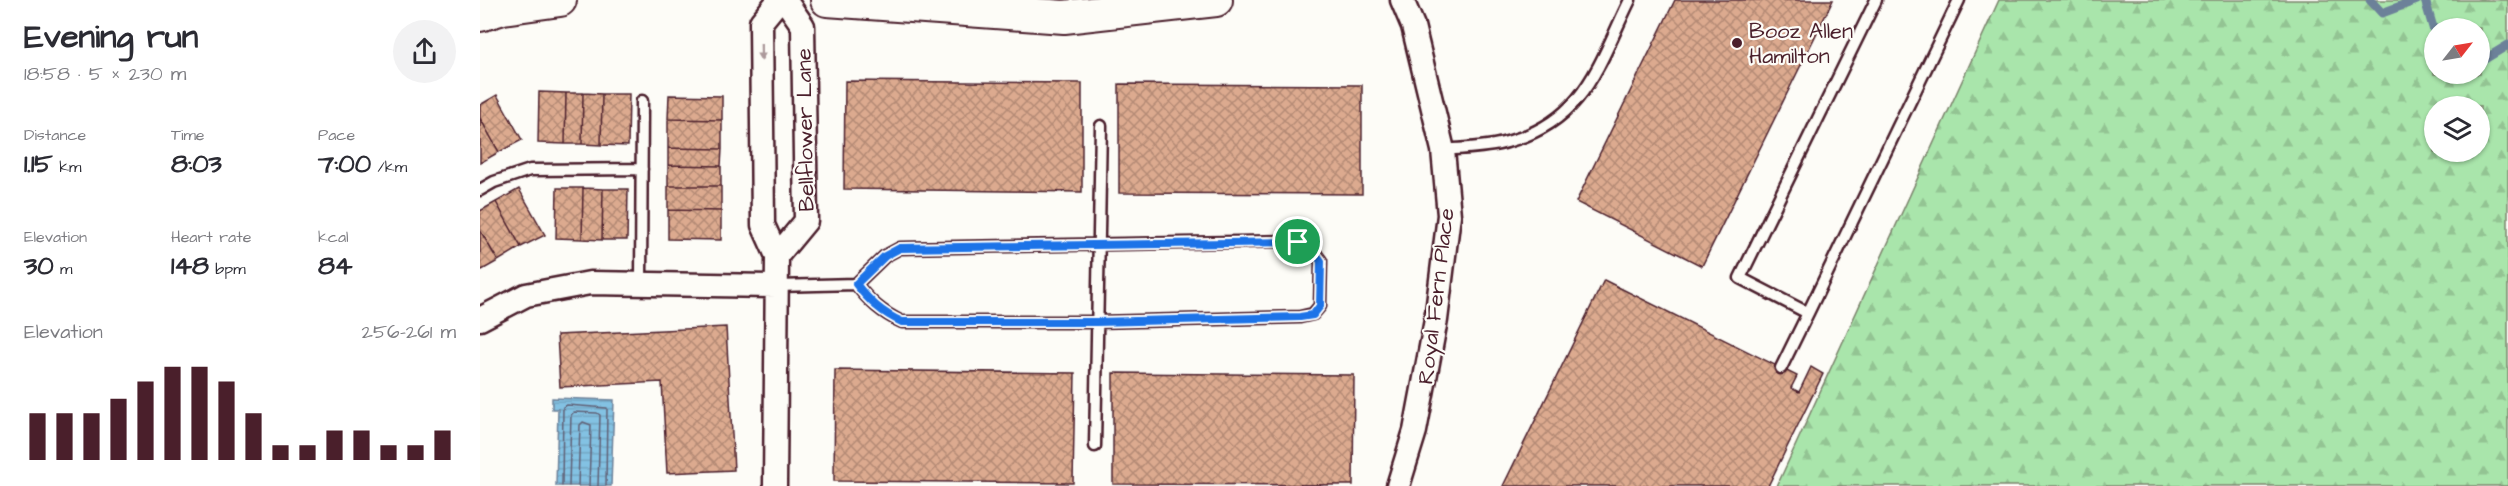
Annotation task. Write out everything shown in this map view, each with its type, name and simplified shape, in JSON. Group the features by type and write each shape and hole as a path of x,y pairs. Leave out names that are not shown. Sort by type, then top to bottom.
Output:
{"street":[{"path":"480,15 502,8 560,0"},
{"name":"Bellflower Lane","path":"775,486 777,256 763,225 761,22 779,0"},
{"name":"Bellflower Lane","path":"777,256 806,221 802,26 785,0"},
{"path":"827,0 1064,17 1216,0"},
{"name":"Royal Fern Place","path":"1398,486 1415,431 1436,320 1449,214 1443,150 1413,26 1402,0"},
{"path":"480,319 526,295 590,283 777,286"}],"lane":[{"path":"1443,150 1506,142 1548,126 1580,99 1630,0"},
{"path":"1808,313 1740,278 1876,0"},
{"path":"1782,368 1959,0"},
{"path":"641,284 642,101"},
{"path":"1095,446 1101,126"},
{"path":"480,190 494,182 530,170 642,169"},
{"path":"777,286 856,284 885,256 900,248 1298,242 1312,249 1321,261 1320,306 1313,315 1300,317 1096,322 902,322 885,315 868,300 856,284"}],"green space":[{"path":"1999,0 2508,0 2508,486 1777,486"}],"water":[{"path":"552,398 614,400 611,486 556,486 558,409 552,409"}],"building":[{"path":"1675,0 1833,0 1702,266 1576,202"},
{"path":"845,81 1082,83 1082,192 844,189"},
{"path":"1119,84 1362,85 1362,194 1119,193"},
{"path":"539,92 566,93 565,144 538,143"},
{"path":"566,93 583,93 582,144 565,144"},
{"path":"583,93 602,94 601,145 582,144"},
{"path":"602,94 629,94 628,146 601,145"},
{"path":"497,95 522,140 499,152 480,118 480,105"},
{"path":"669,95 722,96 722,120 668,119"},
{"path":"480,118 499,152 480,163"},
{"path":"668,119 722,120 722,149 668,148"},
{"path":"668,148 722,149 721,166 668,165"},
{"path":"668,165 721,166 721,186 668,186"},
{"path":"668,186 721,186 721,211 668,210"},
{"path":"557,188 583,188 582,239 556,238"},
{"path":"583,188 603,189 602,240 582,239"},
{"path":"519,189 545,235 521,247 496,202"},
{"path":"603,189 628,189 627,240 602,240"},
{"path":"496,202 521,247 498,261 480,230 480,211"},
{"path":"668,210 721,211 721,240 668,239"},
{"path":"480,230 498,261 482,270 480,267"},
{"path":"1604,280 1797,376 1791,388 1799,392 1811,367 1823,374 1768,486 1503,486"},
{"path":"726,327 734,470 667,473 662,382 560,387 557,335"},
{"path":"835,370 1075,373 1073,483 834,481"},
{"path":"1113,373 1354,375 1353,485 1113,484"}],"waterway":[{"path":"2370,0 2382,13 2417,0"},
{"path":"2425,0 2430,18"},
{"path":"2490,56 2508,45"}],"place":[{"name":"Booz Allen Hamilton","path":"1737,43"}],"route":[{"path":"1298,242 1312,249 1321,261 1320,306 1313,315 1300,317 1096,322 902,322 885,315 868,300 856,284 885,256 900,248 1298,242"}]}
